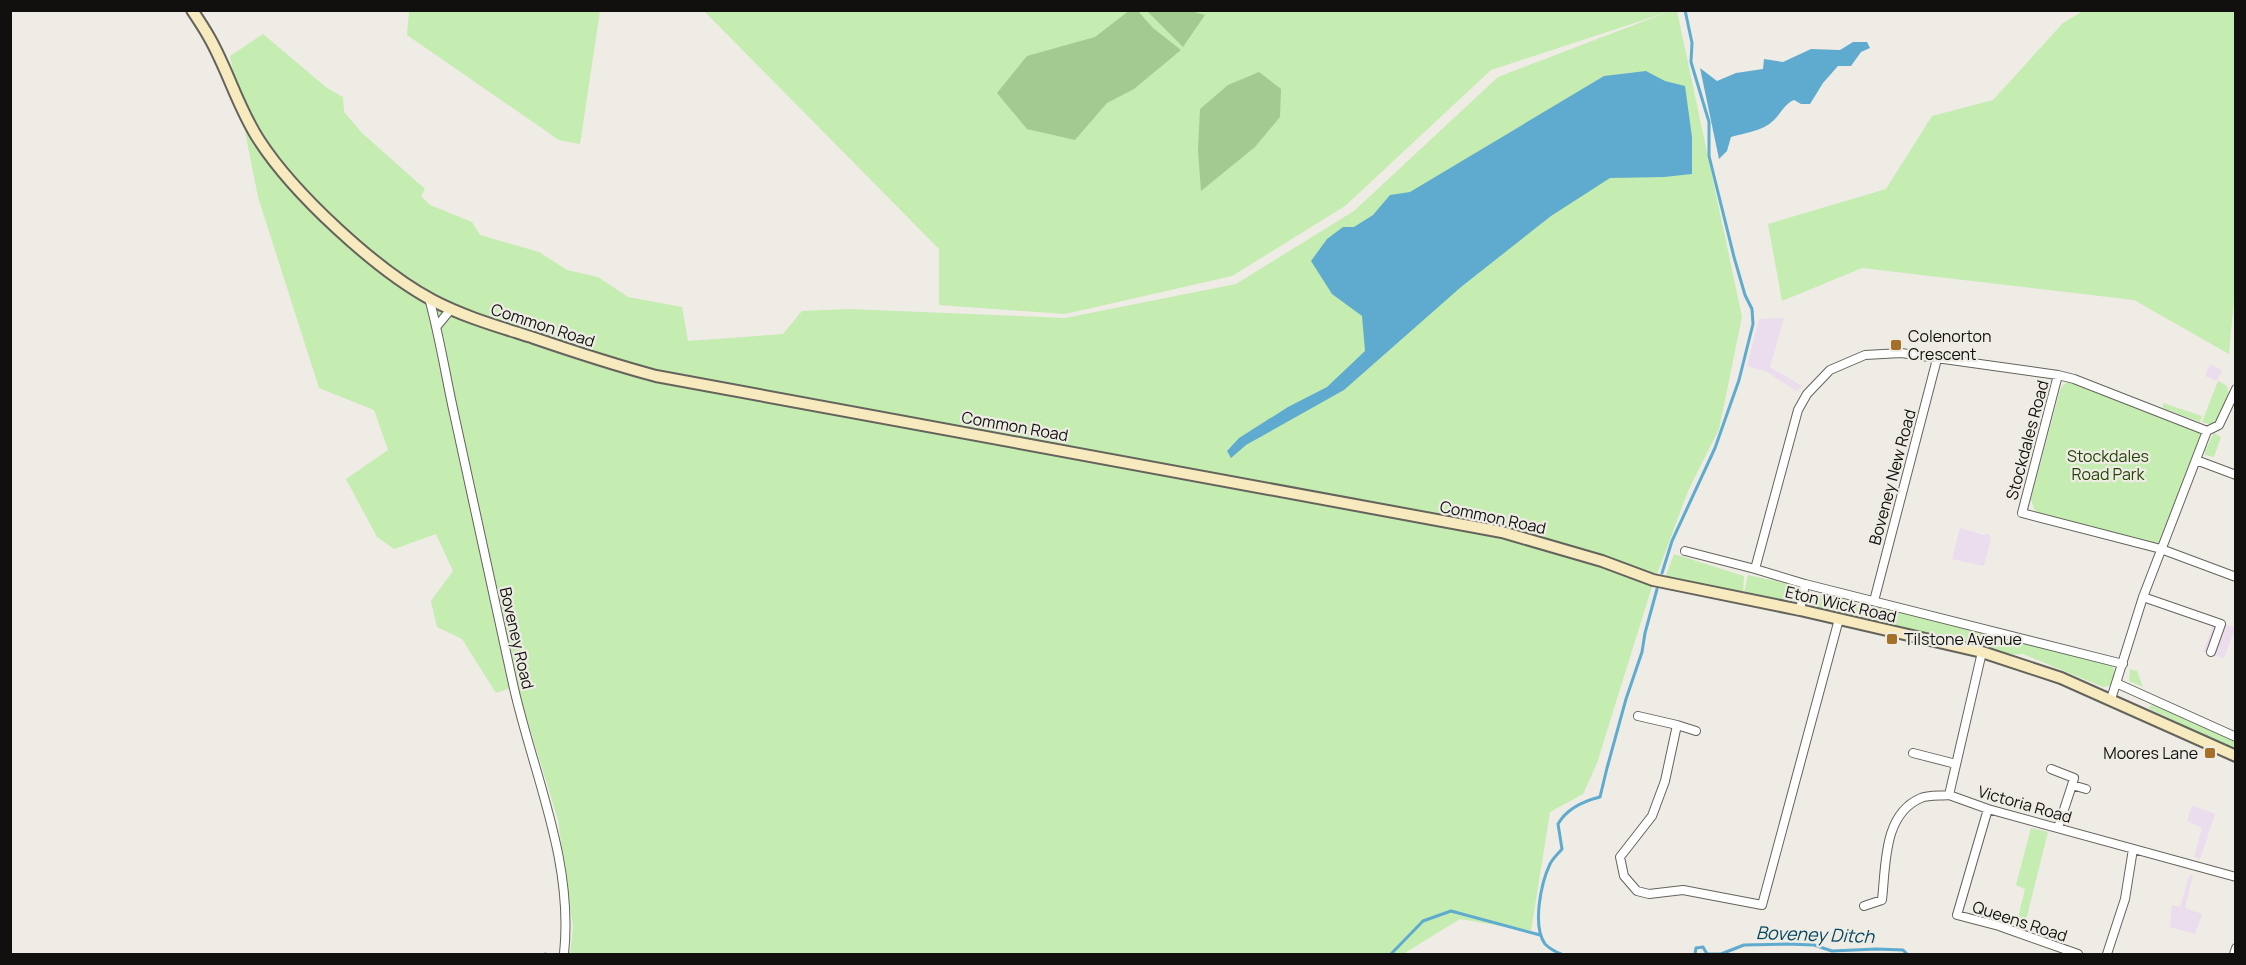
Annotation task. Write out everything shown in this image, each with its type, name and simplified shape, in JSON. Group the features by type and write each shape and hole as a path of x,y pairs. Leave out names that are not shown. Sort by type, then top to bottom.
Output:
{"main road":[{"name":"Common Road","path":"192,10 210,38 258,139 280,169 347,236 382,267 429,298 451,309 602,361 656,376 1502,532 1602,561"},
{"name":"Eton Wick Road","path":"1602,561 1653,580 1800,610 1982,652 2061,678 2235,756"}],"street":[{"name":"Boveney Road","path":"429,298 437,326 514,688 549,810 560,861 566,897 567,930 564,954"},
{"path":"437,326 451,309"},
{"path":"1756,565 1798,410 1807,394 1830,370 1865,355 1901,353 2058,375 2207,430 2219,425 2235,389"},
{"name":"Boveney New Road","path":"1874,602 1937,359"},
{"name":"Stockdales Road","path":"2058,375 2022,513 2161,549"},
{"path":"2111,699 2161,549 2207,430"},
{"path":"2196,460 2235,474"},
{"path":"2161,549 2235,578"},
{"path":"1685,551 1756,565 1804,584 2123,664"},
{"path":"1800,610 1804,584"},
{"path":"2144,597 2221,624 2211,652"},
{"path":"1677,725 1665,781 1652,816 1620,857 1624,876 1637,891 1649,894 1683,890 1762,906 1839,619"},
{"path":"1864,906 1882,900 1890,833 1902,811 1922,797 1949,795 1982,652"},
{"path":"2116,683 2235,737"},
{"path":"1638,716 1696,731"},
{"path":"1913,753 1956,764"},
{"path":"2051,769 2074,778 2058,828"},
{"path":"2072,785 2086,789"},
{"name":"Victoria Road","path":"1949,795 1988,809 2235,877"},
{"name":"Queens Road","path":"1988,809 1957,915 2000,926 2078,954"},
{"path":"2107,954 2125,899 2133,849"},
{"path":"2234,954 2235,948"}],"shaded area":[{"path":"1784,318 1770,367 1802,386 1797,391 1765,371 1747,366 1759,319"},
{"path":"2210,364 2222,370 2217,381 2205,376"},
{"path":"1960,528 1984,535 1989,534 1991,538 1984,566 1952,559"},
{"path":"2161,599 2235,628 2224,658 2203,652 2213,625 2161,606 2158,607"},
{"path":"2192,805 2215,814 2200,859 2194,857 2202,828 2187,821"},
{"path":"2190,874 2193,875 2185,908 2202,914 2195,934 2170,927 2172,905 2180,907"}],"green space":[{"path":"1130,10 1138,11 1153,28 1181,50 1134,89 1107,103 1075,140 1027,129 997,93 1027,56 1095,37"},
{"path":"2085,10 2235,11 2236,279 2229,354 2134,300 1862,268 1782,301 1768,224 1886,189 1932,116 1993,100 2063,23"},
{"path":"409,11 600,11 580,144 559,140 407,35"},
{"path":"704,11 1677,11 1742,317 1719,429 1688,491 1650,593 1597,763 1583,794 1550,812 1531,931 1460,919 1403,954 570,954 573,927 558,820 517,686 496,693 462,639 437,627 431,601 453,571 436,534 394,549 377,537 346,479 388,450 374,410 319,388 258,197 230,56 263,34 327,88 343,97 344,112 362,133 425,189 421,196 430,205 472,222 480,235 539,252 567,270 598,277 628,297 682,307 688,341 783,334 802,311 848,309 1065,318 1236,284 1354,211 1498,77 1668,12 1491,70 1345,206 1232,276 1065,314 939,305 939,249"},
{"path":"1147,11 1191,11 1205,15 1183,47"},
{"path":"1259,72 1281,89 1280,117 1255,147 1201,191 1198,151 1200,109 1228,85"},
{"path":"2218,381 2227,386 2228,403 2224,413 2212,425 2202,422"},
{"name":"Stockdales Road Park","path":"2068,382 2197,429 2202,439 2163,540 2155,544 2040,515 2034,509 2031,499 2060,390"},
{"path":"2163,403 2202,416 2200,422 2163,408"},
{"path":"2214,433 2221,437 2214,457 2205,455 2205,450"},
{"path":"1674,554 1744,576 1743,592 1665,578"},
{"path":"1748,575 1802,587 1800,598 1791,603 1744,593"},
{"path":"1825,593 1865,604 1862,619 1819,609 1814,605 1813,599"},
{"path":"1868,603 2109,663 2114,669 2114,681 2109,686 2103,687 2023,654 2003,655 1864,619"},
{"path":"2130,669 2137,671 2143,687 2129,681"},
{"path":"2155,705 2235,741 2235,750 2150,709 2149,706"},
{"path":"2031,828 2048,832 2024,928 2017,926 2017,922 2025,889 2016,885"}],"water":[{"path":"1853,42 1867,42 1870,48 1861,52 1851,66 1838,66 1823,83 1810,104 1801,104 1794,100 1764,127 1731,137 1727,151 1719,159 1700,68 1717,81 1736,73 1763,69 1764,59 1783,62 1811,49 1840,50"},
{"path":"1646,71 1665,81 1685,86 1692,137 1692,174 1610,178 1551,216 1461,287 1344,390 1246,445 1231,458 1227,451 1239,438 1288,407 1327,387 1365,351 1362,316 1332,294 1311,261 1327,239 1343,227 1354,227 1373,215 1390,195 1410,192 1604,76"}],"waterway":[{"path":"1662,573 1672,541 1715,448 1739,380 1753,324 1752,309 1745,295 1734,257 1709,156 1709,122 1691,62 1692,43 1685,10"},
{"path":"1561,954 1545,944 1541,936 1538,916 1547,872 1551,862 1562,849 1558,824 1576,806 1600,797 1626,699 1642,652 1657,589"},
{"path":"1391,954 1423,921 1451,911 1540,935"},
{"name":"Boveney Ditch","path":"1695,954 1696,948 1703,947 1707,954 1721,954 1744,945 1787,944 1814,945 1832,951 1903,950 1907,954"}],"place":[{"name":"Colenorton Crescent","path":"1896,345"},
{"name":"Tilstone Avenue","path":"1892,639"},
{"name":"Moores Lane","path":"2210,753"}]}
